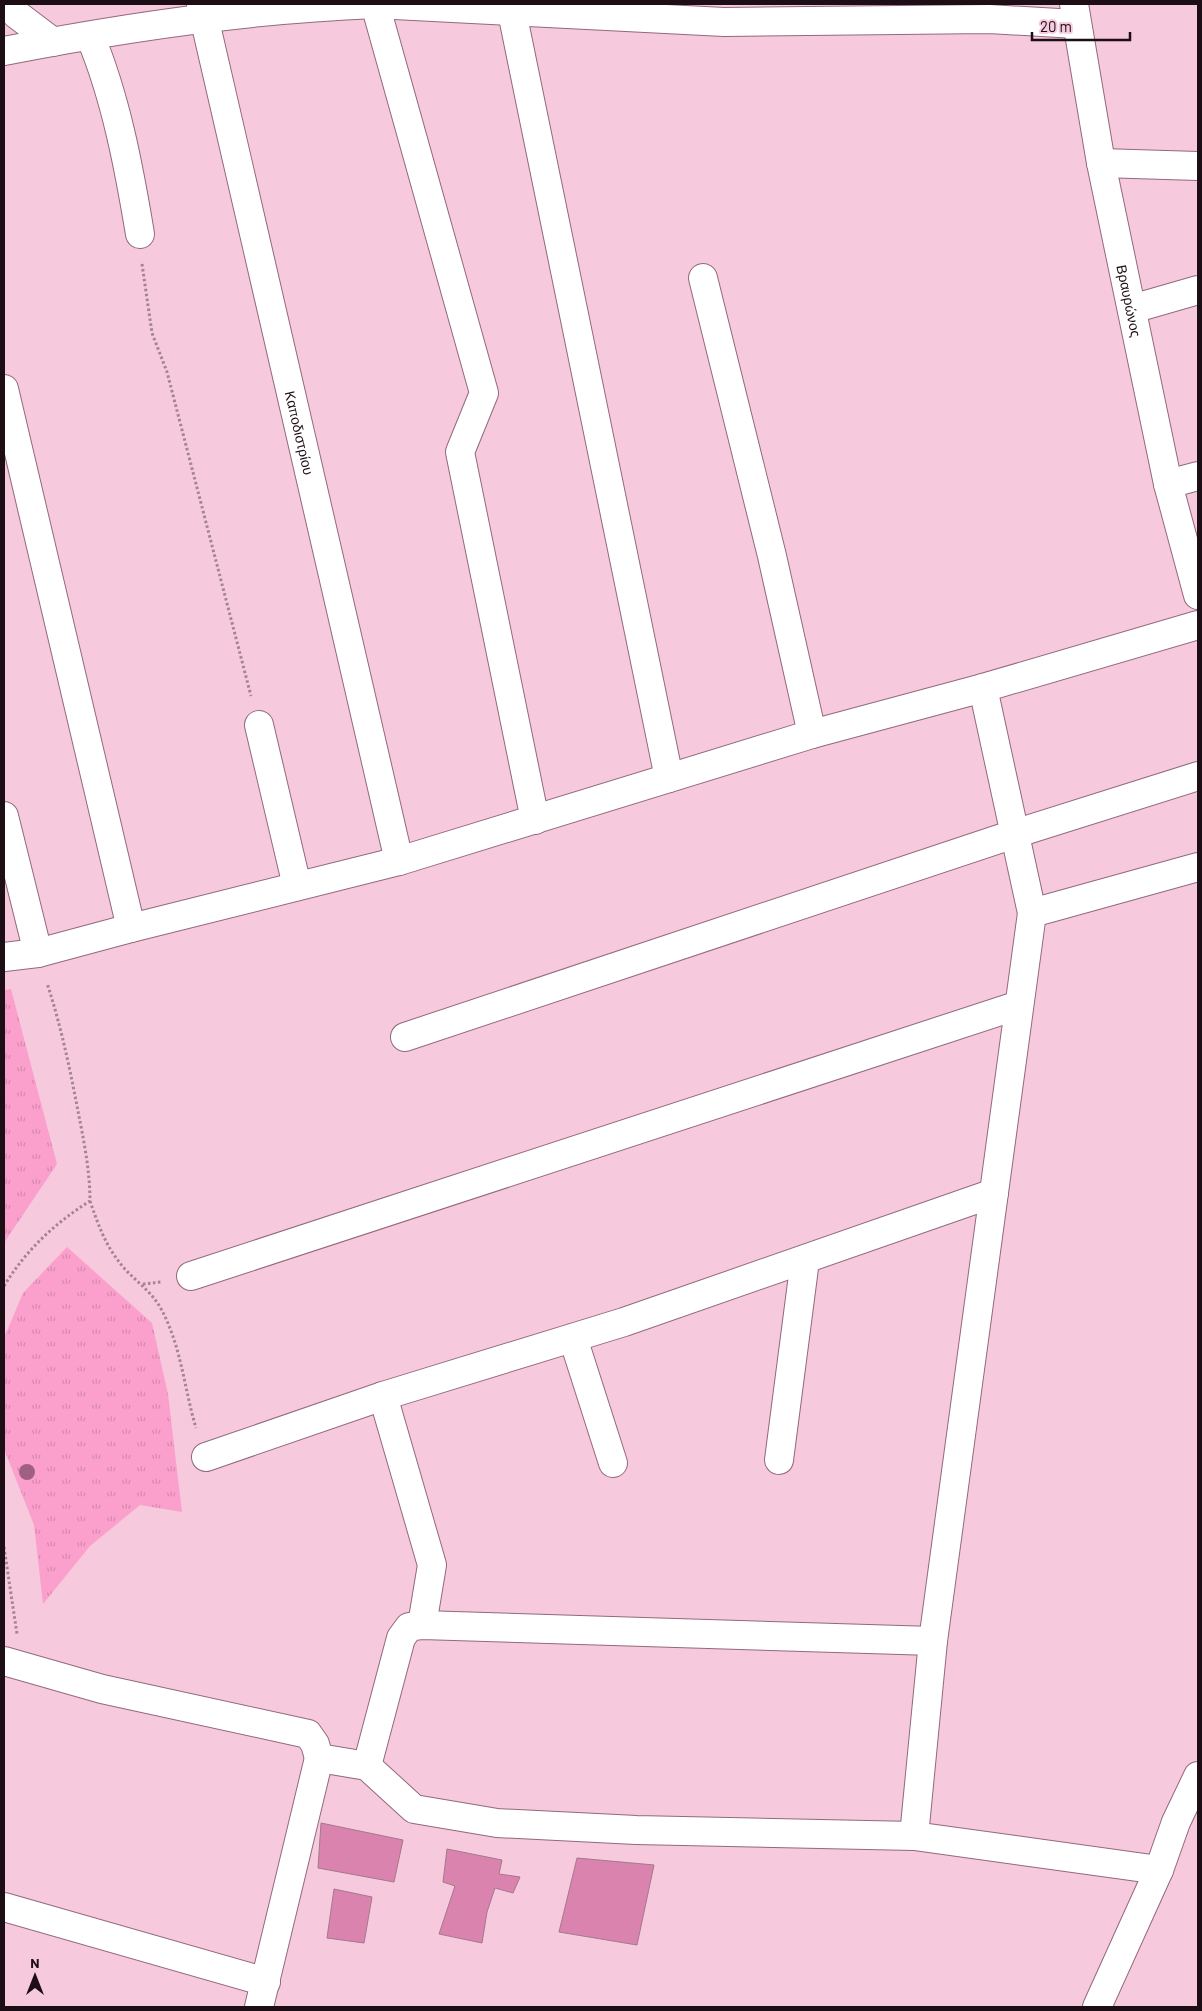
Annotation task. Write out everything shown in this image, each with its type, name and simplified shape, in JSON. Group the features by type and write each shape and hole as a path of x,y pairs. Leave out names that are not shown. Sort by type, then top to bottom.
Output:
{"street":[{"path":"9,4 16,14 53,42"},
{"path":"4,51 90,36 202,11 322,5 375,4 724,22 989,19 1075,14"},
{"path":"375,4 484,393 460,452 535,820"},
{"name":"Καποδιστρίου","path":"202,11 399,861"},
{"path":"512,12 669,778"},
{"name":"Βραυρώνος","path":"1075,14 1101,162 1168,484 1198,596"},
{"path":"90,36 99,57 115,114 140,234"},
{"path":"1101,162 1198,166"},
{"path":"703,278 772,556 812,734"},
{"path":"1132,310 1198,290"},
{"path":"4,388 130,928"},
{"path":"1168,484 1198,476"},
{"path":"4,957 38,953 130,928 399,861 812,734 983,688 1198,625"},
{"path":"914,1836 933,1641 1032,913 983,688"},
{"path":"259,725 297,886"},
{"path":"405,1037 1014,834 1198,776"},
{"path":"4,816 38,953"},
{"path":"1032,913 1198,867"},
{"path":"191,1276 1019,1005"},
{"path":"206,1457 383,1396 573,1338 994,1194"},
{"path":"779,1460 805,1260"},
{"path":"573,1338 613,1463"},
{"path":"383,1396 432,1565 422,1624"},
{"path":"367,1766 401,1638 409,1627 422,1624 933,1641"},
{"path":"4,1907 262,1995 319,1758 315,1744 308,1734 102,1689 12,1662"},
{"path":"319,1758 367,1766 414,1809 497,1823 636,1830 914,1836 1159,1870"},
{"path":"1096,2007 1159,1870 1176,1822 1198,1776"}],"path":[{"path":"140,234 152,333 170,381 259,725"},
{"path":"38,953 64,1039 83,1134 90,1182 90,1200 100,1230 117,1260 142,1284 160,1307 174,1338 195,1424 206,1457"},
{"path":"4,1286 39,1240 62,1218 90,1200"},
{"path":"4,1547 12,1662"}],"green space":[{"path":"11,989 57,1164 4,1243 4,990"},
{"path":"67,1247 152,1323 168,1394 182,1512 140,1505 90,1546 43,1604 34,1525 4,1449 4,1338 23,1293"}],"building":[{"path":"321,1823 403,1840 394,1882 318,1868"},
{"path":"447,1849 502,1860 499,1874 520,1877 513,1893 495,1888 487,1912 482,1943 439,1934 455,1886 443,1882"},
{"path":"577,1858 654,1865 637,1945 559,1932"},
{"path":"334,1889 372,1897 364,1943 327,1938"}]}
